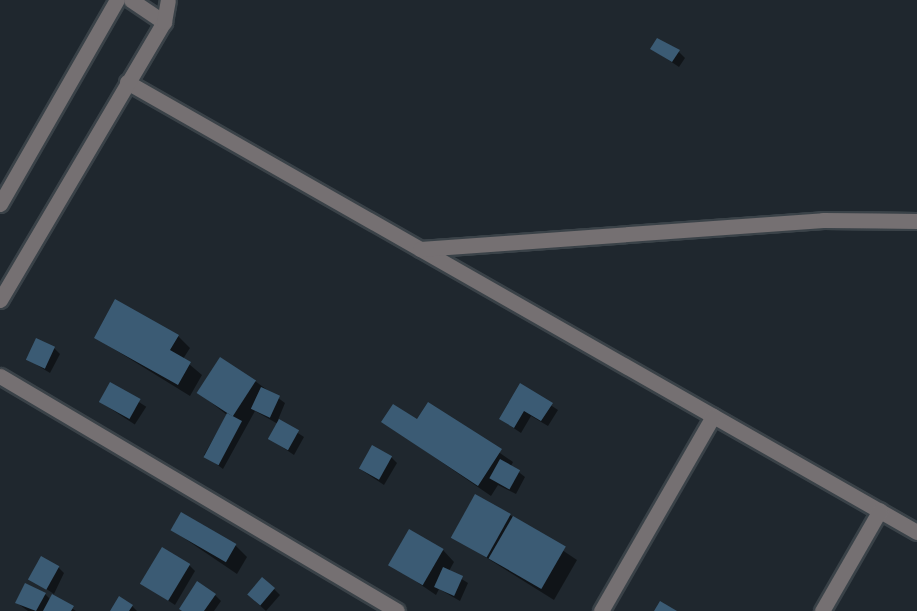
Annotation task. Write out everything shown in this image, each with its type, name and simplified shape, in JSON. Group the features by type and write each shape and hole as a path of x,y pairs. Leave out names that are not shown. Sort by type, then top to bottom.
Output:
{"street":[{"path":"0,204 117,0"},
{"path":"131,0 164,22"},
{"path":"0,300 164,22 168,0"},
{"path":"127,82 917,532"},
{"path":"420,249 823,220 917,221"},
{"path":"0,376 397,611"},
{"path":"602,611 713,416"},
{"path":"822,611 880,510"}],"building":[{"path":"657,38 680,50 672,62 650,49"},
{"path":"115,299 179,335 170,350 191,362 178,385 94,338"},
{"path":"36,338 55,347 45,369 26,360"},
{"path":"220,357 256,380 233,416 197,393"},
{"path":"110,382 141,399 129,419 99,402"},
{"path":"520,383 553,403 541,421 524,411 514,428 499,419"},
{"path":"261,387 280,396 270,418 251,409"},
{"path":"428,402 502,449 478,486 381,422 393,404 417,419"},
{"path":"227,413 242,421 219,465 204,457"},
{"path":"279,419 299,430 288,450 268,439"},
{"path":"372,445 392,456 379,480 359,469"},
{"path":"500,459 520,470 509,489 489,478"},
{"path":"475,494 511,514 487,558 451,538"},
{"path":"181,512 236,544 226,562 171,530"},
{"path":"513,516 566,546 541,589 488,558"},
{"path":"409,529 444,549 423,585 388,565"},
{"path":"162,547 190,564 168,601 140,584"},
{"path":"41,556 59,566 46,590 28,580"},
{"path":"443,567 463,576 454,596 434,587"},
{"path":"262,577 275,588 260,606 247,595"},
{"path":"197,581 216,594 204,611 182,611 179,609"},
{"path":"25,583 46,593 36,611 15,603"},
{"path":"52,594 74,606 71,611 43,611"},
{"path":"119,596 133,605 129,611 110,611"},
{"path":"660,601 677,611 654,611"}]}
